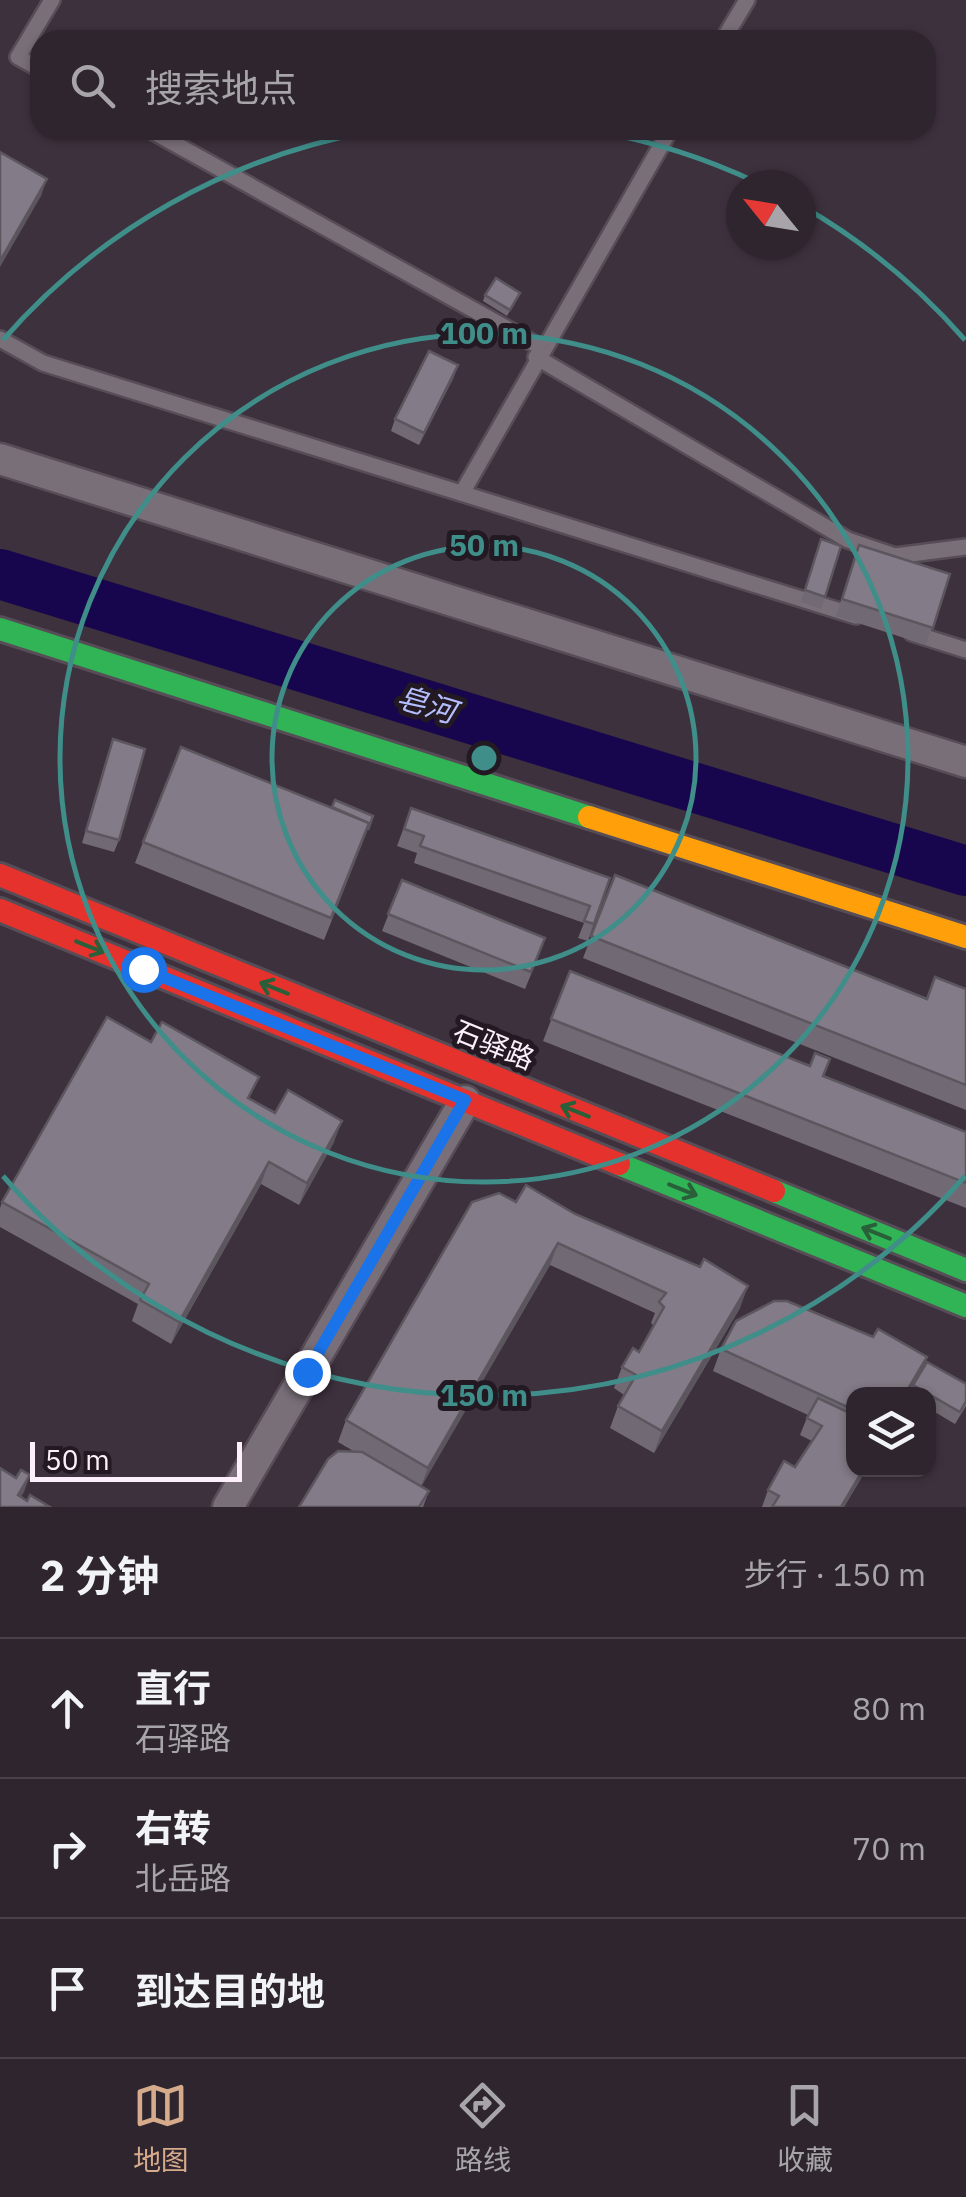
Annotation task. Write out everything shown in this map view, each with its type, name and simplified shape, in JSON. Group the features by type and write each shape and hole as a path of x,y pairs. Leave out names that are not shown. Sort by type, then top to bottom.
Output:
{"street":[{"path":"0,458 966,762"},
{"path":"0,629 966,936"},
{"name":"石驿路","path":"0,875 966,1270"},
{"path":"0,910 966,1306"},
{"path":"228,1507 465,1100"}],"lane":[{"path":"34,30 52,0"},
{"path":"729,30 746,0"},
{"path":"30,37 18,57 30,64"},
{"path":"168,140 539,352 848,540 895,556 966,547"},
{"path":"462,493 539,352 664,140"},
{"path":"0,339 43,363 872,621"},
{"path":"891,627 966,650"}],"building":[{"path":"0,152 47,179 0,261"},
{"path":"496,278 520,293 510,310 485,295"},
{"path":"429,351 458,365 424,433 395,419"},
{"path":"821,539 841,546 825,597 805,590"},
{"path":"859,545 950,574 933,628 842,599"},
{"path":"113,739 145,749 119,840 86,831"},
{"path":"181,747 369,823 331,918 143,842"},
{"path":"335,800 373,816 368,830 369,823 332,807"},
{"path":"411,808 610,878 594,924 584,921 590,906 420,846 424,836 404,829"},
{"path":"615,875 927,999 935,977 966,989 966,1085 591,936"},
{"path":"402,880 545,938 531,972 388,914"},
{"path":"570,971 810,1066 815,1053 830,1059 823,1076 966,1132 966,1183 551,1019"},
{"path":"107,1017 151,1042 162,1022 259,1077 248,1098 275,1113 288,1090 342,1121 307,1183 269,1162 179,1322 140,1300 149,1284 2,1202"},
{"path":"526,1185 575,1214 700,1267 704,1259 748,1286 662,1431 618,1406 636,1375 622,1367 633,1348 639,1352 664,1307 659,1302 666,1293 558,1243 428,1468 346,1420 472,1202 499,1193 516,1202"},
{"path":"774,1301 787,1301 873,1337 878,1329 927,1357 909,1387 846,1387 846,1406 721,1349 736,1321"},
{"path":"927,1362 966,1384 966,1401 960,1412 936,1398 936,1387 913,1385"},
{"path":"818,1398 846,1411 846,1477 859,1477 841,1507 772,1507 779,1496 768,1490 784,1461 795,1467 822,1426 807,1418"},
{"path":"338,1451 362,1452 429,1491 419,1507 299,1507 328,1459"},
{"path":"0,1468 16,1478 21,1470 30,1475 18,1495 27,1501 30,1495 50,1507 0,1507"}],"waterway":[{"name":"皂河","path":"0,574 966,871"}],"traffic: fast":[{"path":"0,629 589,817"},
{"path":"619,1164 966,1306"},
{"path":"774,1191 966,1270"}],"traffic: slow":[{"path":"589,817 966,937"}],"traffic: jam":[{"path":"0,875 774,1191"},
{"path":"0,910 619,1164"}],"route":[{"path":"143,969 465,1100 307,1372"}]}
